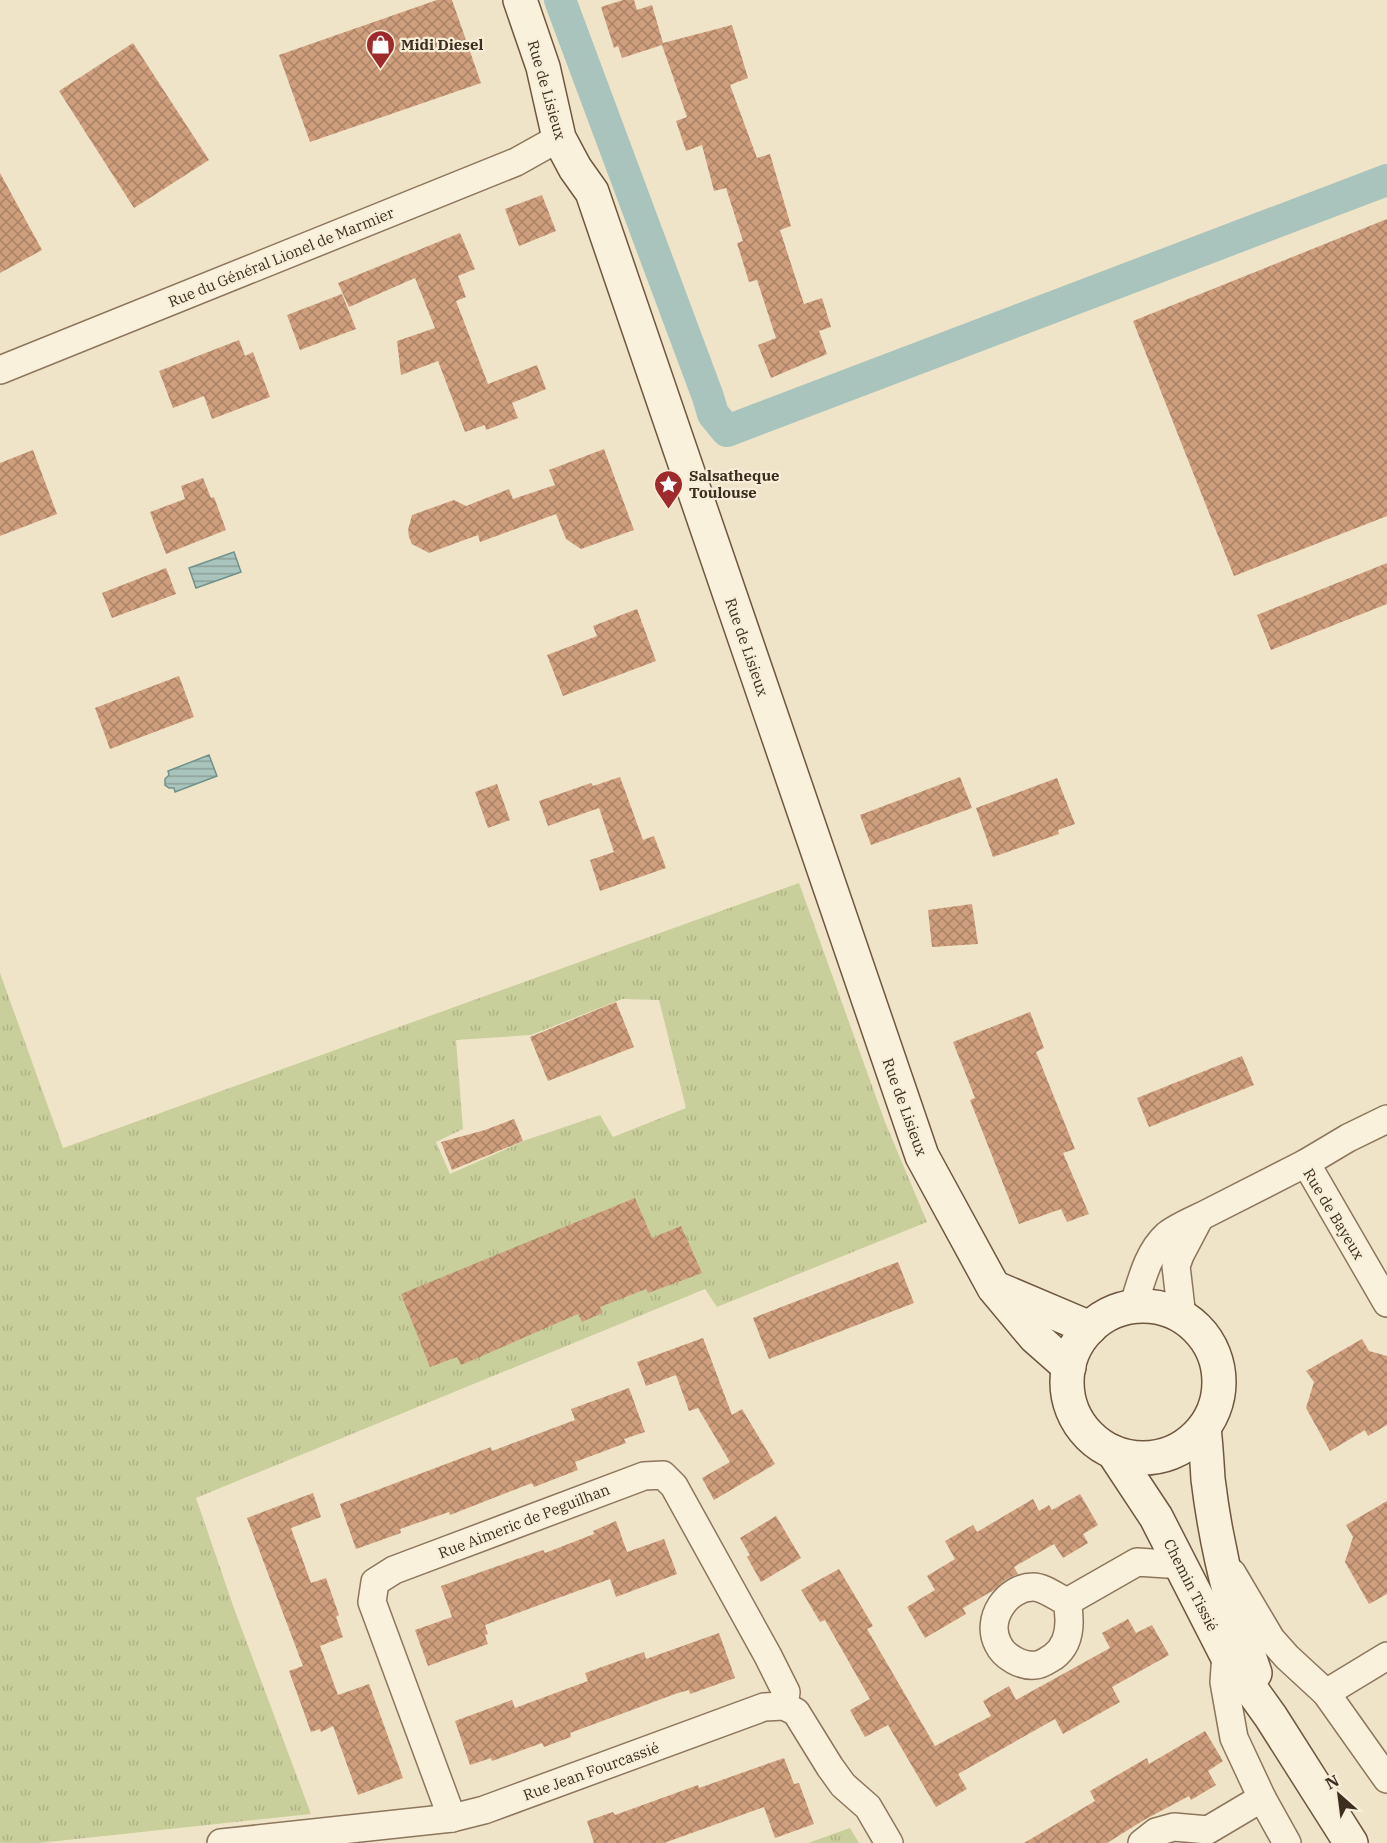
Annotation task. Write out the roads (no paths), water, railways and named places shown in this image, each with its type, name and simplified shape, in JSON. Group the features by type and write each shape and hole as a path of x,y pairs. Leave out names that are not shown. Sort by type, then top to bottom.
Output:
{"street":[{"name":"Rue de Lisieux","path":"520,0 543,67 559,138 575,168 592,192 922,1156 994,1288 1035,1337 1069,1367"},
{"name":"Rue du Général Lionel de Marmier","path":"0,370 516,162 559,138"},
{"path":"1306,1163 1348,1138 1387,1119"},
{"name":"Rue de Bayeux","path":"1132,1307 1148,1263 1167,1235 1306,1163 1387,1303"},
{"path":"1182,1317 1176,1266 1200,1217"},
{"path":"994,1288 1090,1328"},
{"path":"1132,1307 1157,1308 1182,1317 1192,1324 1206,1340 1217,1366 1219,1384 1217,1400 1213,1413 1204,1428 1191,1441 1168,1454 1151,1458 1132,1458 1098,1444 1086,1433 1074,1415 1067,1390 1069,1367 1074,1350 1090,1328 1102,1318 1120,1310 1132,1307"},
{"name":"Chemin Tissié","path":"1204,1428 1208,1478 1220,1554 1234,1612 1271,1717"},
{"name":"Chemin Tissié","path":"1113,1452 1156,1517 1226,1654 1271,1717 1351,1843"},
{"name":"Rue Aimeric de Peguilhan","path":"452,1818 372,1602 375,1582 394,1570 644,1476 663,1475 674,1486 786,1692 784,1706"},
{"path":"1137,1562 1156,1517"},
{"path":"1220,1554 1271,1639 1326,1693 1387,1779"},
{"path":"1067,1602 1137,1562 1182,1564"},
{"path":"1226,1654 1224,1682 1234,1738 1262,1798 1287,1843"},
{"path":"1326,1693 1387,1656"},
{"path":"784,1706 796,1712 830,1767 843,1785 868,1807 889,1843"},
{"name":"Rue Jean Fourcassié","path":"221,1843 452,1818 484,1810 764,1707 784,1706"},
{"path":"1142,1843 1156,1832 1174,1827 1208,1836 1262,1798"}],"water":[{"path":"234,552 241,572 196,588 189,568"},
{"path":"209,755 217,776 175,792 174,788 165,785 165,779 169,775 168,771"}],"waterway":[{"path":"560,0 713,414 727,431 1387,180"}],"place":[{"name":"Midi Diesel","path":"380,70"},
{"name":"Salsatheque Toulouse","path":"668,510"}]}
